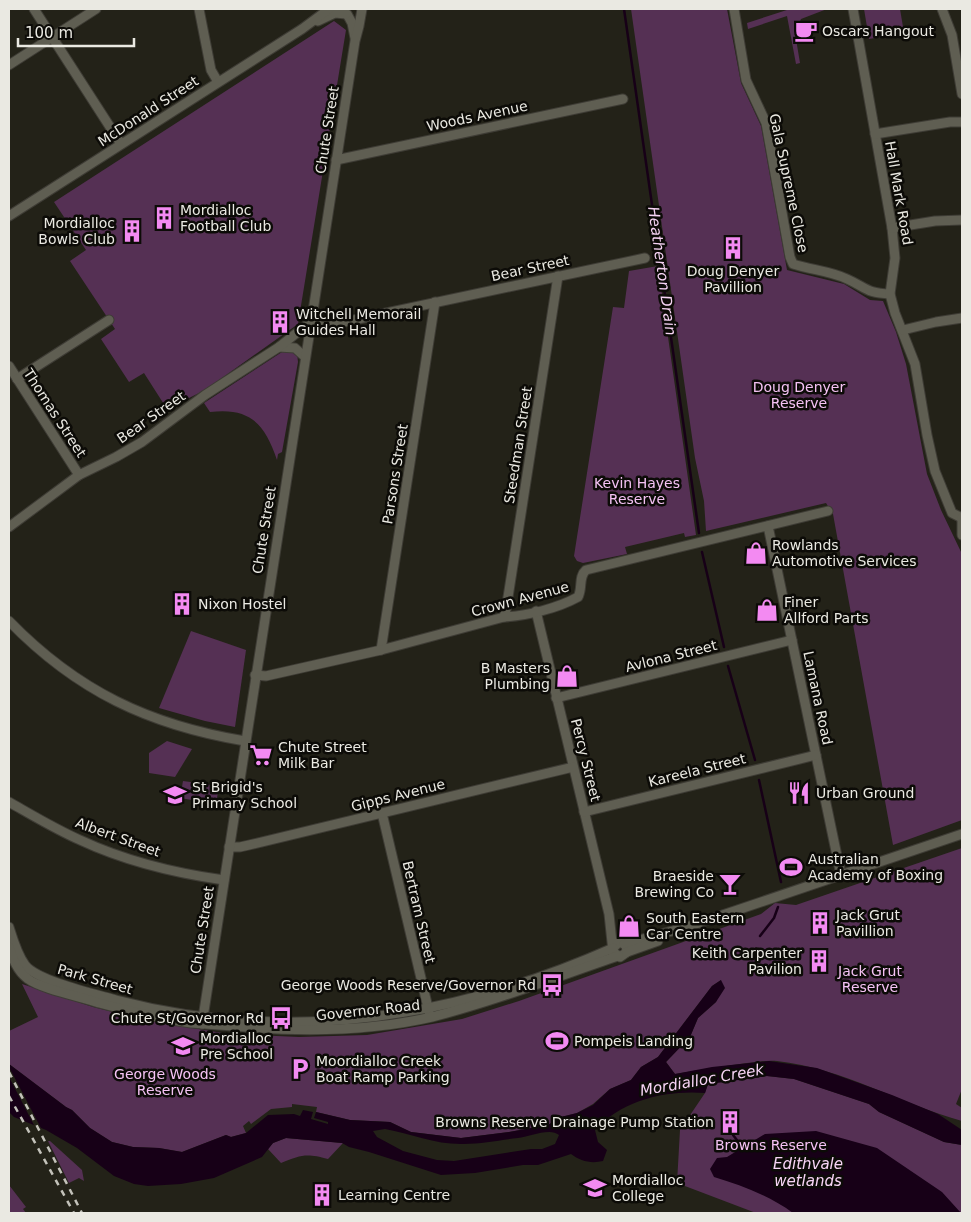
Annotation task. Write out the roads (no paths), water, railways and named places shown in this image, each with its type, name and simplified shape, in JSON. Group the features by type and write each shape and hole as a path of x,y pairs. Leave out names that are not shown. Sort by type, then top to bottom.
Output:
{"street":[{"path":"34,9 121,144"},
{"path":"9,65 96,9"},
{"path":"199,9 211,70 218,82"},
{"name":"McDonald Street","path":"9,216 329,9"},
{"name":"McDonald Street","path":"302,28 334,14 345,12 357,14 362,9"},
{"name":"Chute Street","path":"202,1020 336,160 362,9"},
{"name":"Gala Supreme Close","path":"734,9 746,80 766,123 790,257 793,264 846,279 875,293 890,294"},
{"name":"Hall Mark Road","path":"853,9 896,258 890,294 895,313 915,364 927,435 936,471 952,513 962,518"},
{"path":"942,9 953,38 962,94"},
{"name":"Chute Street","path":"345,12 352,24 355,41"},
{"name":"Woods Avenue","path":"336,160 623,99"},
{"path":"875,134 950,122 962,122"},
{"path":"892,228 935,220 962,220"},
{"name":"Bear Street","path":"9,527 79,474 116,457 142,442 206,396 310,327 334,324 645,258"},
{"name":"Steedman Street","path":"504,617 558,276"},
{"name":"Parsons Street","path":"381,650 435,302"},
{"path":"903,330 962,318"},
{"path":"17,379 109,320"},
{"path":"281,345 296,348 305,358"},
{"name":"Thomas Street","path":"9,366 79,474"},
{"name":"Crown Avenue","path":"255,676 266,676 381,650 499,620 504,617 560,605 578,597 581,578 586,570 828,511"},
{"path":"962,518 962,535"},
{"name":"Lamana Road","path":"768,526 841,875"},
{"name":"Percy Street","path":"536,611 609,914 620,948"},
{"path":"9,621 53,661 85,684 116,702 174,725 209,735 245,741"},
{"name":"Avlona Street","path":"556,698 792,640"},
{"name":"Kareela Street","path":"584,812 816,755"},
{"name":"Gipps Avenue","path":"229,847 250,845 573,767"},
{"name":"Albert Street","path":"9,802 69,835 110,852 170,870 224,880"},
{"name":"Bertram Street","path":"382,813 429,1013"},
{"name":"Governor Road","path":"202,1020 273,1030 313,1030 378,1026 494,999 620,948 962,834"},
{"name":"Park Street","path":"9,927 21,959 34,974 131,1004 202,1020"},
{"name":"Park Street","path":"9,947 19,969 28,979 37,984 139,1013 202,1020"}],"water":[{"name":"Mordialloc Creek","path":"721,980 725,988 716,1002 698,1018 690,1037 666,1062 675,1074 712,1067 769,1061 817,1068 938,1114 962,1130 962,1145 944,1142 879,1112 869,1104 794,1079 767,1076 708,1084 705,1093 690,1092 660,1095 631,1104 618,1111 595,1130 598,1142 607,1150 603,1161 599,1162 586,1161 571,1154 538,1165 523,1165 475,1173 441,1175 349,1147 342,1143 286,1138 273,1143 262,1157 214,1178 181,1184 148,1186 134,1184 114,1176 77,1148 46,1130 14,1117 9,1112 9,1064 72,1110 90,1128 112,1142 133,1147 159,1148 182,1152 226,1135 231,1137 246,1133 268,1115 294,1114 300,1116 303,1110 313,1112 311,1119 328,1124 328,1122 314,1118 316,1112 350,1120 390,1122 411,1132 461,1138 509,1132 548,1125 561,1117 577,1113 593,1105 610,1089 631,1080 641,1067 658,1057 712,986","holes":["385,1129 454,1144 491,1142 545,1132 559,1135 555,1144 542,1149 454,1161 437,1160 403,1151 377,1137 373,1131"]},
{"name":"Edithvale wetlands","path":"816,1131 877,1148 942,1192 961,1213 793,1213 775,1201 714,1177 710,1169 717,1158 727,1157 765,1134"}],"waterway":[{"name":"Heatherton Drain","path":"624,9 699,533"},
{"name":"Heatherton Drain","path":"702,552 724,647"},
{"name":"Heatherton Drain","path":"728,666 755,760"},
{"name":"Heatherton Drain","path":"759,780 781,882"},
{"name":"Heatherton Drain","path":"760,936 774,918 778,907"},
{"path":"733,1135 744,1149"}],"railway":[{"path":"9,1072 82,1213"},
{"path":"9,1096 74,1213"}],"place":[{"name":"Oscars Hangout","path":"806,31"},
{"name":"Mordialloc Football Club","path":"164,218"},
{"name":"Mordialloc Bowls Club","path":"132,231"},
{"name":"Doug Denyer Pavillion","path":"733,248"},
{"name":"Witchell Memorail Guides Hall","path":"280,322"},
{"name":"Rowlands Automotive Services","path":"756,553"},
{"name":"Nixon Hostel","path":"182,604"},
{"name":"Finer Allford Parts","path":"767,610"},
{"name":"B Masters Plumbing","path":"567,676"},
{"name":"Chute Street Milk Bar","path":"261,755"},
{"name":"Urban Ground","path":"799,793"},
{"name":"St Brigid's Primary School","path":"175,795"},
{"name":"Australian Academy of Boxing","path":"791,867"},
{"name":"Braeside Brewing Co","path":"730,884"},
{"name":"Jack Grut Pavillion","path":"820,923"},
{"name":"South Eastern Car Centre","path":"629,926"},
{"name":"Keith Carpenter Pavilion","path":"819,961"},
{"name":"George Woods Reserve/Governor Rd","path":"552,985"},
{"name":"Chute St/Governor Rd","path":"281,1018"},
{"name":"Pompeis Landing","path":"557,1041"},
{"name":"Mordialloc Pre School","path":"183,1046"},
{"name":"Moordialloc Creek Boat Ramp Parking","path":"300,1069"},
{"name":"Browns Reserve Drainage Pump Station","path":"730,1122"},
{"name":"Mordialloc College","path":"595,1188"},
{"name":"Learning Centre","path":"322,1195"}],"park label":[{"name":"Doug Denyer Reserve","path":"799,396"},
{"name":"Kevin Hayes Reserve","path":"637,492"},
{"name":"Jack Grut Reserve","path":"870,980"},
{"name":"George Woods Reserve","path":"165,1082"},
{"name":"Browns Reserve","path":"771,1145"}]}
